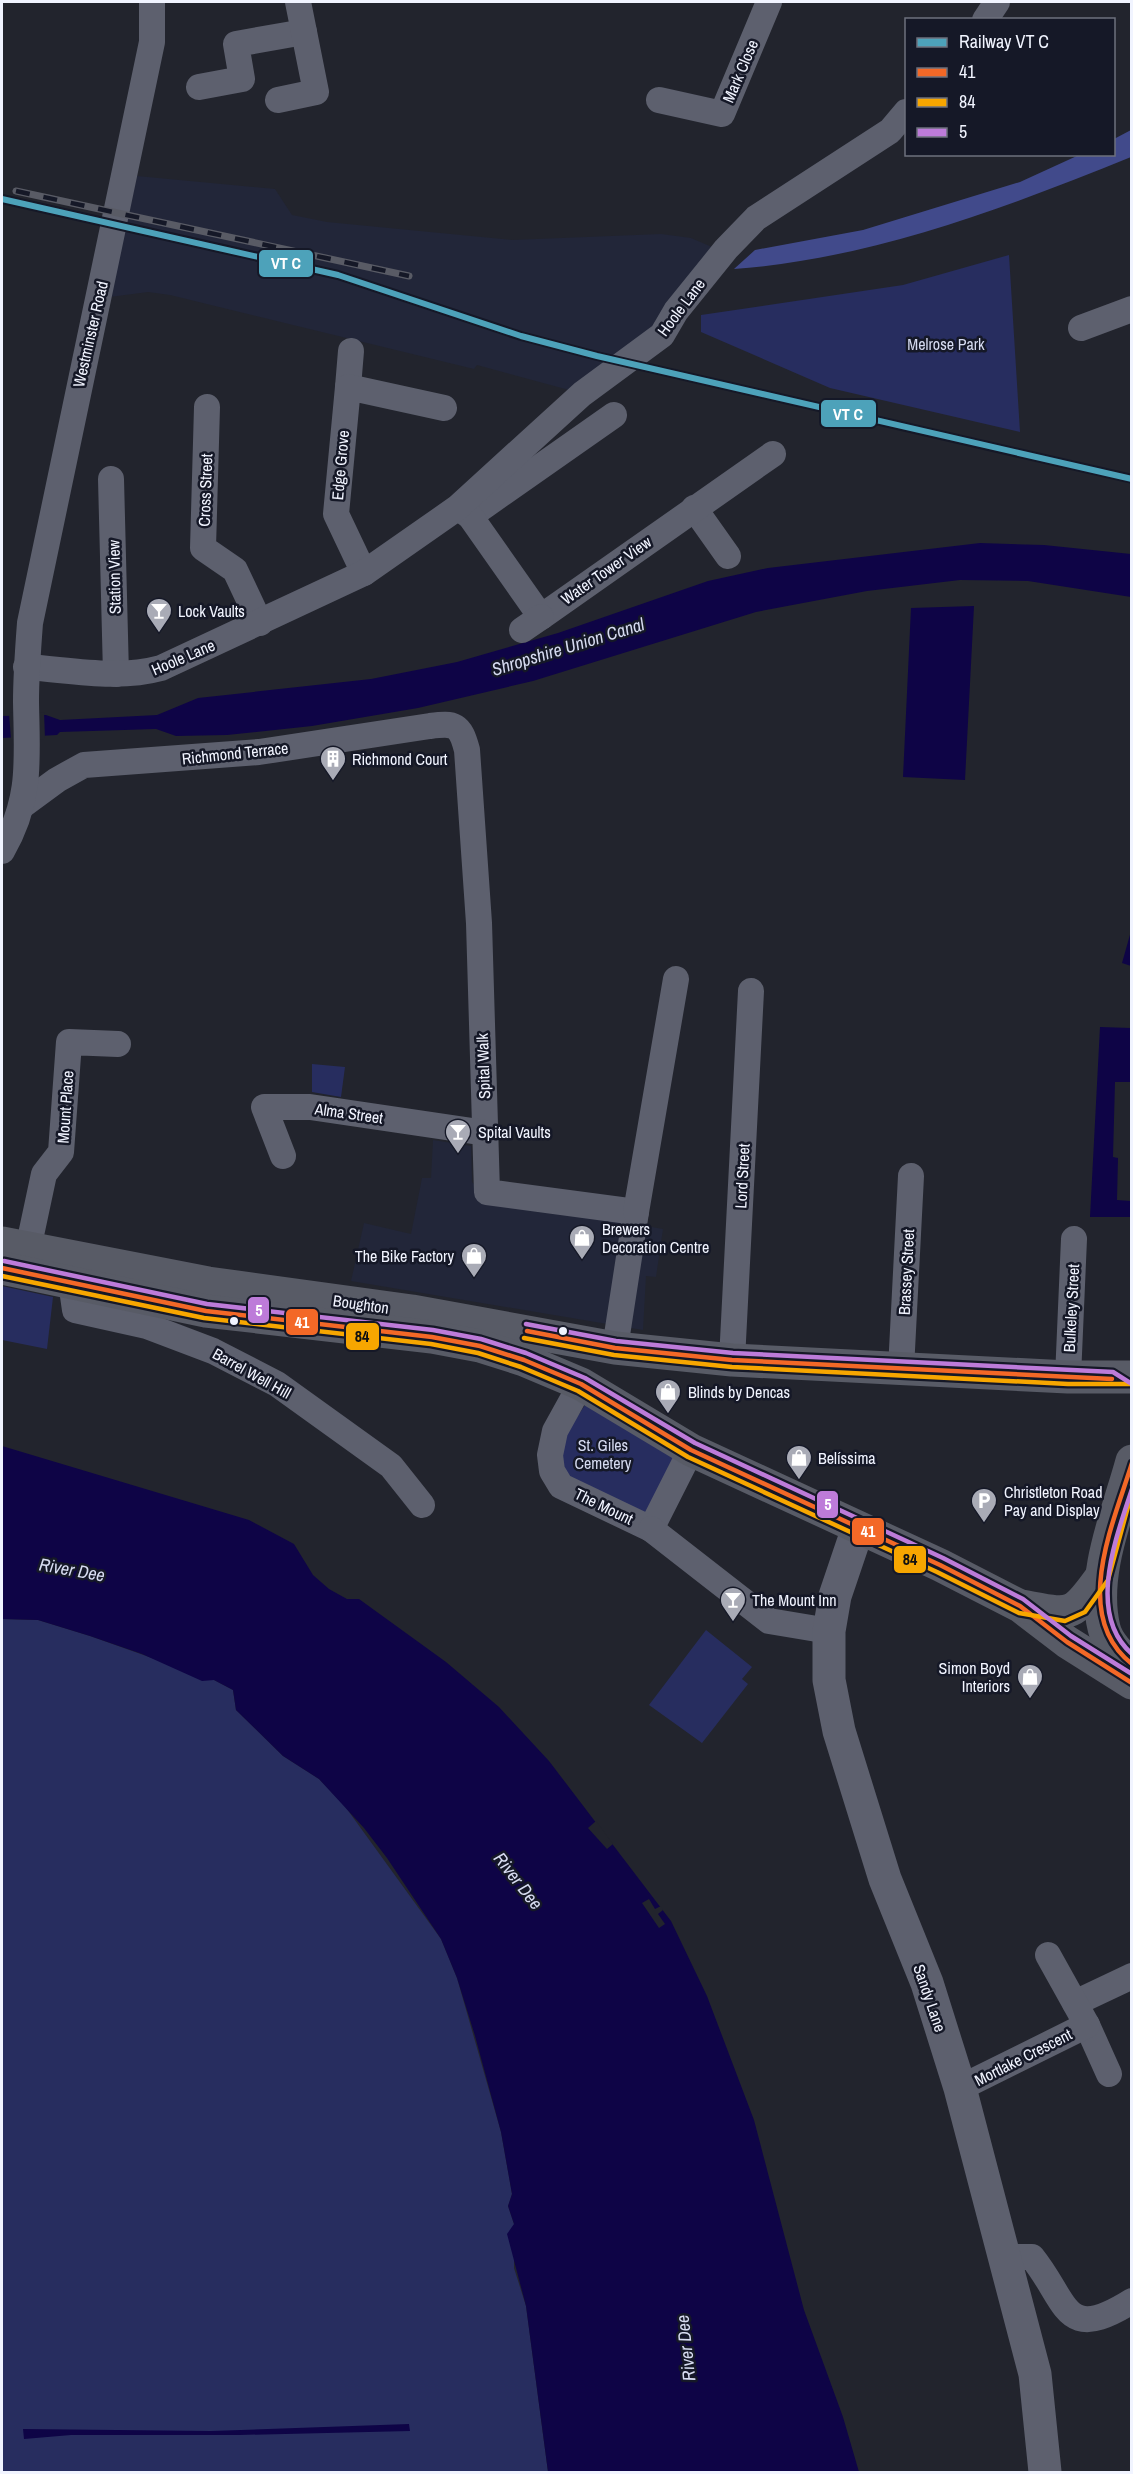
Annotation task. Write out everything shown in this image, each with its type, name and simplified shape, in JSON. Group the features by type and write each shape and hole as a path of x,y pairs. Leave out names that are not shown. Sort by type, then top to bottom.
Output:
{"highway":[{"name":"Boughton","path":"15,1246 208,1283 412,1311 615,1348 732,1360 1068,1377 1125,1383"},
{"name":"Boughton","path":"2,1268 206,1311 432,1338 480,1346 524,1360 593,1390 691,1450 940,1565 1020,1606"},
{"path":"593,1390 604,1377 615,1348"},
{"path":"1131,1461 1101,1576 1104,1630 1120,1655 1131,1664"},
{"path":"1020,1606 1065,1614 1079,1607 1101,1576"},
{"path":"1020,1606 1067,1642 1131,1683"}],"main road":[{"name":"Sandy Lane","path":"858,1528 835,1596 829,1631 829,1680 839,1731 885,1879 927,1983 960,2088 1035,2374 1045,2472"}],"street":[{"name":"Westminster Road","path":"26,667 30,623 47,533 152,42 152,2"},
{"path":"278,100 316,92 297,2"},
{"name":"Mark Close","path":"658,100 722,114 769,2"},
{"path":"986,18 997,2"},
{"path":"199,87 242,79 236,44 304,32"},
{"name":"Hoole Lane","path":"463,512 582,394 662,335 676,311 726,249 756,218 890,130 905,113"},
{"path":"1081,328 1131,309"},
{"name":"Edge Grove","path":"351,351 336,514 364,573"},
{"path":"348,387 444,408"},
{"name":"Cross Street","path":"207,407 203,548 235,570 260,623"},
{"name":"Hoole Lane","path":"26,667 116,674 140,674 161,668 364,573 614,415"},
{"name":"Water Tower View","path":"463,512 531,623 773,454"},
{"name":"Station View","path":"111,479 116,674"},
{"path":"694,508 728,555"},
{"path":"2,851 23,805 28,752 26,667"},
{"name":"Richmond Terrace","path":"23,805 84,765 259,752 430,726 451,724 457,727"},
{"name":"Spital Walk","path":"457,727 463,734 467,750 479,923 487,1192 636,1212"},
{"path":"615,1348 676,979"},
{"name":"Lord Street","path":"732,1360 751,991"},
{"name":"Mount Place","path":"15,1246 45,1174 61,1152 69,1042 118,1044"},
{"name":"Alma Street","path":"283,1156 264,1107 310,1107 486,1133"},
{"name":"Brassey Street","path":"901,1369 911,1176"},
{"name":"Bulkeley Street","path":"1068,1377 1074,1239"},
{"name":"Barrel Well Hill","path":"71,1282 75,1310 147,1326 213,1351 277,1384 391,1466 422,1505"},
{"name":"The Mount","path":"593,1390 555,1431 550,1455 552,1471 561,1486 651,1529 768,1621 829,1631"},
{"name":"The Mount","path":"651,1529 691,1450"},
{"name":"Mortlake Crescent","path":"1048,1955 1081,2014 1109,2074"},
{"name":"Mortlake Crescent","path":"960,2088 1081,2014 1131,1976"},
{"path":"1005,2257 1032,2257 1048,2277 1062,2305 1077,2317 1089,2321 1107,2316 1131,2301"}],"shaded area":[{"path":"1131,130 1131,157 986,212 887,243 785,263 734,269 755,250 863,230 1020,182 1077,156 1115,156 1115,138"},
{"path":"137,176 275,189 292,215 327,222 512,240 661,234 691,238 712,247 650,332 569,390 477,365 474,369 170,295 148,292 110,297"},
{"path":"433,1140 471,1146 472,1182 484,1197 663,1229 656,1277 646,1276 643,1330 351,1281 364,1223 411,1234 422,1178 431,1178"}],"green space":[{"name":"Melrose Park","path":"1009,255 1020,432 830,388 701,332 701,315 903,285"},
{"path":"312,1064 345,1067 341,1097 312,1092"},
{"path":"2,1286 53,1297 47,1349 2,1340"},
{"name":"St. Giles Cemetery","path":"591,1396 681,1455 652,1511 641,1518 572,1486 558,1469 559,1444"},
{"path":"2,1619 38,1620 214,1680 233,1690 236,1710 283,1756 319,1779 344,1805 441,1939 457,1978 501,2132 512,2194 508,2206 514,2224 514,2268 526,2306 548,2472 2,2472"},
{"path":"706,1630 752,1667 742,1679 748,1684 702,1743 649,1705"}],"water":[{"name":"Shropshire Union Canal","path":"980,543 1044,545 1131,554 1131,597 1028,581 960,580 867,591 756,612 533,681 418,708 312,726 227,735 176,736 156,729 60,732 57,735 2,738 2,716 46,715 60,720 157,715 198,698 371,679 457,662 558,633 708,581 768,568"},
{"path":"974,606 965,780 903,777 911,608"},
{"path":"1131,931 1132,966 1122,963"},
{"path":"1100,1027 1131,1028 1131,1082 1115,1082 1113,1157 1118,1158 1117,1200 1131,1201 1131,1217 1090,1217"},
{"name":"River Dee","path":"2,1446 249,1520 294,1544 313,1575 329,1589 347,1599 359,1599 446,1662 499,1707 549,1761 671,1921 707,1996 754,2120 804,2310 843,2417 859,2472 548,2472 526,2306 507,2234 514,2224 508,2206 512,2194 501,2132 457,1978 441,1939 364,1828 319,1779 283,1756 236,1710 233,1690 214,1680 202,1681 142,1654 38,1620 2,1619"},
{"path":"409,2424 410,2431 239,2435 71,2435 24,2439 23,2429 211,2431"}],"pier":[{"path":"44,712 45,739 11,740 9,713"},
{"path":"596,1821 613,1844 607,1849 588,1828"},
{"path":"649,1899 655,1909 661,1906 663,1910 658,1914 665,1924 659,1928 642,1903"}],"railway":[{"path":"16,191 409,276"}],"transit line":[{"path":"2,199 338,275 521,336 597,356 1132,479"},
{"name":"5","path":"4,1261 207,1304 433,1330 481,1339 526,1353 585,1378 695,1443 943,1558 1023,1599 1071,1636 1132,1674"},
{"name":"41","path":"2,1268 206,1311 432,1337 480,1346 524,1360 581,1384 691,1450 940,1565 1020,1606 1067,1642 1132,1683"},
{"name":"84","path":"2,1276 204,1318 431,1344 478,1353 521,1367 578,1391 688,1457 937,1572 1019,1613 1065,1621 1085,1612 1108,1580 1132,1492"},
{"name":"5","path":"526,1324 616,1341 733,1353 1113,1372 1132,1384"},
{"name":"41","path":"527,1331 615,1348 732,1360 1112,1379"},
{"name":"84","path":"524,1338 614,1355 732,1367 1068,1384 1132,1384"},
{"name":"41","path":"1132,1463 1108,1540 1102,1568 1100,1595 1103,1621 1113,1644 1132,1664"},
{"name":"5","path":"1132,1489 1113,1552 1108,1597 1110,1618 1118,1637 1132,1654"}],"place":[{"name":"Lock Vaults","path":"159,634"},
{"name":"Richmond Court","path":"333,782"},
{"name":"Spital Vaults","path":"458,1155"},
{"name":"Brewers Decoration Centre","path":"582,1261"},
{"name":"The Bike Factory","path":"474,1279"},
{"name":"Blinds by Dencas","path":"668,1415"},
{"name":"Belíssima","path":"799,1481"},
{"name":"Christleton Road Pay and Display","path":"984,1524"},
{"name":"The Mount Inn","path":"733,1623"},
{"name":"Simon Boyd Interiors","path":"1030,1700"}]}
